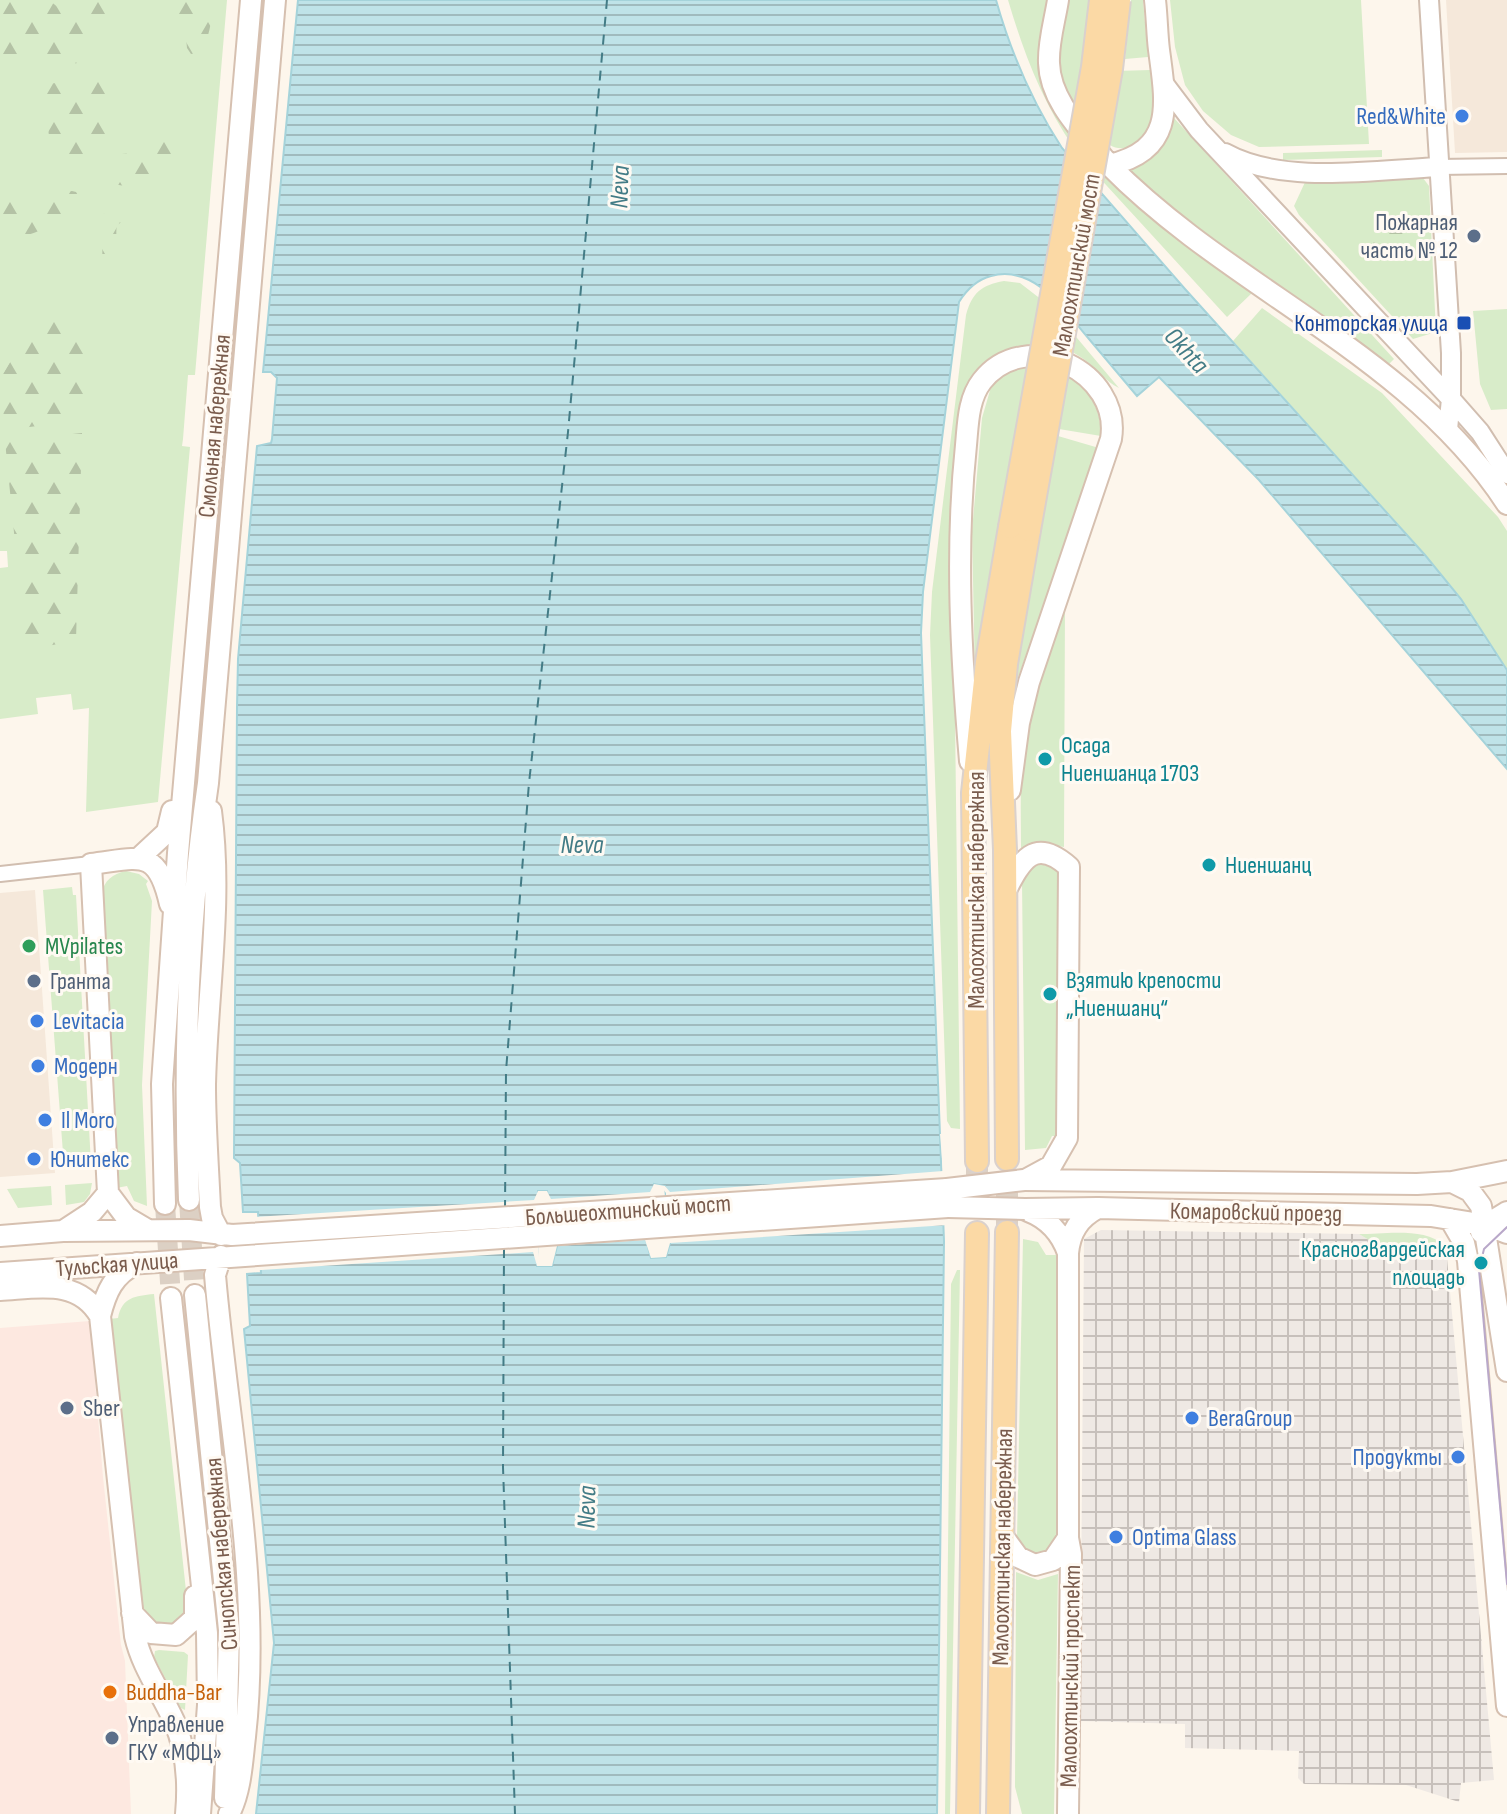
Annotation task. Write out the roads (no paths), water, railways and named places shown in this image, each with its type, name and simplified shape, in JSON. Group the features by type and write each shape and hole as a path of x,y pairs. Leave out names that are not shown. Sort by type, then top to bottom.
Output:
{"main road":[{"name":"Смольная набережная","path":"188,853 186,764 251,0"},
{"name":"Смольная набережная","path":"188,853 208,783 275,0"},
{"path":"1058,0 1049,52 1052,81 1067,111 1109,165 1164,216 1207,250 1369,361 1448,429 1507,504"},
{"name":"Малоохтинский мост","path":"1020,528 1101,0"},
{"name":"Малоохтинский мост","path":"1020,528 1111,69 1119,0"},
{"path":"1109,165 1138,154 1151,143 1165,116 1165,85 1155,0"},
{"path":"973,793 965,705 959,533 969,418 973,397 982,381 995,368 1010,359 1045,355 1063,360 1091,380 1110,410 1114,424 1029,682 1012,766 1005,850"},
{"name":"Малоохтинская набережная","path":"977,1161 973,793 987,662 1020,528"},
{"name":"Малоохтинская набережная","path":"1007,1159 1005,850 1000,731 1020,528"},
{"path":"139,858 167,832 171,823 175,776 186,764"},
{"path":"208,783 217,853 205,1084 210,1207 212,1218 227,1246 215,1275 251,1630 241,1766 235,1802 227,1814"},
{"path":"165,1204 162,1084 173,919 188,853"},
{"path":"188,853 186,1084 189,1200"},
{"path":"1005,892 1021,862 1032,855 1046,853 1058,857 1069,867 1067,1138 1051,1166 1039,1175 1024,1180"},
{"path":"150,1232 126,1217 108,1193 91,864 139,858 151,863 159,871 173,919"},
{"path":"1452,1182 1507,1171"},
{"name":"Большеохтинский мост","path":"227,1246 1024,1180"},
{"name":"Комаровский проезд","path":"1024,1180 1452,1182"},
{"path":"1452,1182 1462,1185 1477,1198 1486,1225 1506,1338 1507,1371"},
{"path":"63,1231 92,1212 108,1193"},
{"name":"Большеохтинский мост","path":"227,1246 948,1207 1025,1209"},
{"path":"1068,1253 1076,1226 1098,1208"},
{"name":"Комаровский проезд","path":"1025,1209 1098,1208 1450,1219 1486,1225"},
{"path":"1025,1209 1041,1216 1055,1228 1068,1253"},
{"path":"1468,1261 1477,1237 1486,1225 1507,1212"},
{"path":"1450,1219 1464,1243 1468,1261 1507,1706"},
{"path":"1486,1225 1507,1233"},
{"name":"Тульская улица","path":"0,1236 63,1231 189,1230 227,1246"},
{"name":"Малоохтинская набережная","path":"998,1814 1007,1232"},
{"name":"Малоохтинская набережная","path":"968,1814 977,1233"},
{"name":"Тульская улица","path":"0,1273 137,1263 227,1246"},
{"name":"Малоохтинский проспект","path":"1068,1253 1068,1538 1071,1554 1068,1814"},
{"path":"137,1263 111,1284 100,1316 132,1613 139,1653 175,1722 181,1741 188,1788 186,1814"},
{"path":"0,1290 63,1288 79,1293 91,1302 100,1316"},
{"name":"Синопская набережная","path":"195,1295 229,1630 227,1814"},
{"name":"Синопская набережная","path":"171,1298 207,1633 208,1705 200,1814"},
{"path":"1002,1535 1018,1557 1035,1565 1053,1560 1068,1538"},
{"path":"132,1613 151,1633 176,1635 186,1629 195,1618 197,1607 193,1572 197,1553"}],"street":[{"path":"1429,0 1451,353 1448,429"},
{"path":"1165,85 1184,114 1213,146 1451,399 1480,432 1507,474"},
{"path":"1213,146 1259,168 1291,172 1507,166"},
{"path":"0,874 91,864"},
{"path":"999,1785 1008,1814"}],"water":[{"name":"Neva","path":"298,0 996,0 1023,77 1062,148 1425,555 1461,599 1507,670 1507,769 1259,480 1159,377 1137,396 1048,292 1022,277 1007,274 991,276 972,286 962,297 923,592 921,633 944,1241 937,1814 256,1814 274,1643 244,1329 250,1326 247,1274 261,1273 258,1212 243,1212 240,1163 234,1158 238,659 257,446 271,443 272,439 277,378 271,372 263,372","holes":["654,1184 665,1186 670,1243 666,1257 651,1258 646,1240","538,1191 547,1191 557,1246 552,1266 537,1266"]}],"tunnel":[{"path":"1007,1159 1007,1232"},
{"path":"977,1161 977,1233"},
{"path":"189,1200 195,1295"},
{"path":"165,1204 171,1298"}],"tram line":[{"path":"1507,1227 1484,1249 1479,1270 1507,1584"}],"place":[{"name":"Red&White","path":"1462,116"},
{"name":"Пожарная часть № 12","path":"1474,236"},
{"name":"Конторская улица","path":"1464,323"},
{"name":"Осада Ниеншанца 1703","path":"1045,759"},
{"name":"Ниеншанц","path":"1209,865"},
{"name":"MVpilates","path":"29,946"},
{"name":"Гранта","path":"34,981"},
{"name":"Взятию крепости „Ниеншанц“","path":"1050,994"},
{"name":"Levitacia","path":"37,1021"},
{"name":"Модерн","path":"38,1066"},
{"name":"Il Moro","path":"45,1120"},
{"name":"Юнитекс","path":"34,1159"},
{"name":"Красногвардейская площадь","path":"1481,1263"},
{"name":"Sber","path":"67,1408"},
{"name":"BeraGroup","path":"1192,1418"},
{"name":"Продукты","path":"1458,1457"},
{"name":"Optima Glass","path":"1116,1537"},
{"name":"Buddha-Bar","path":"110,1692"},
{"name":"Управление ГКУ «МФЦ»","path":"112,1738"}],"water label":[{"name":"Okhta","path":"1187,350"}]}
